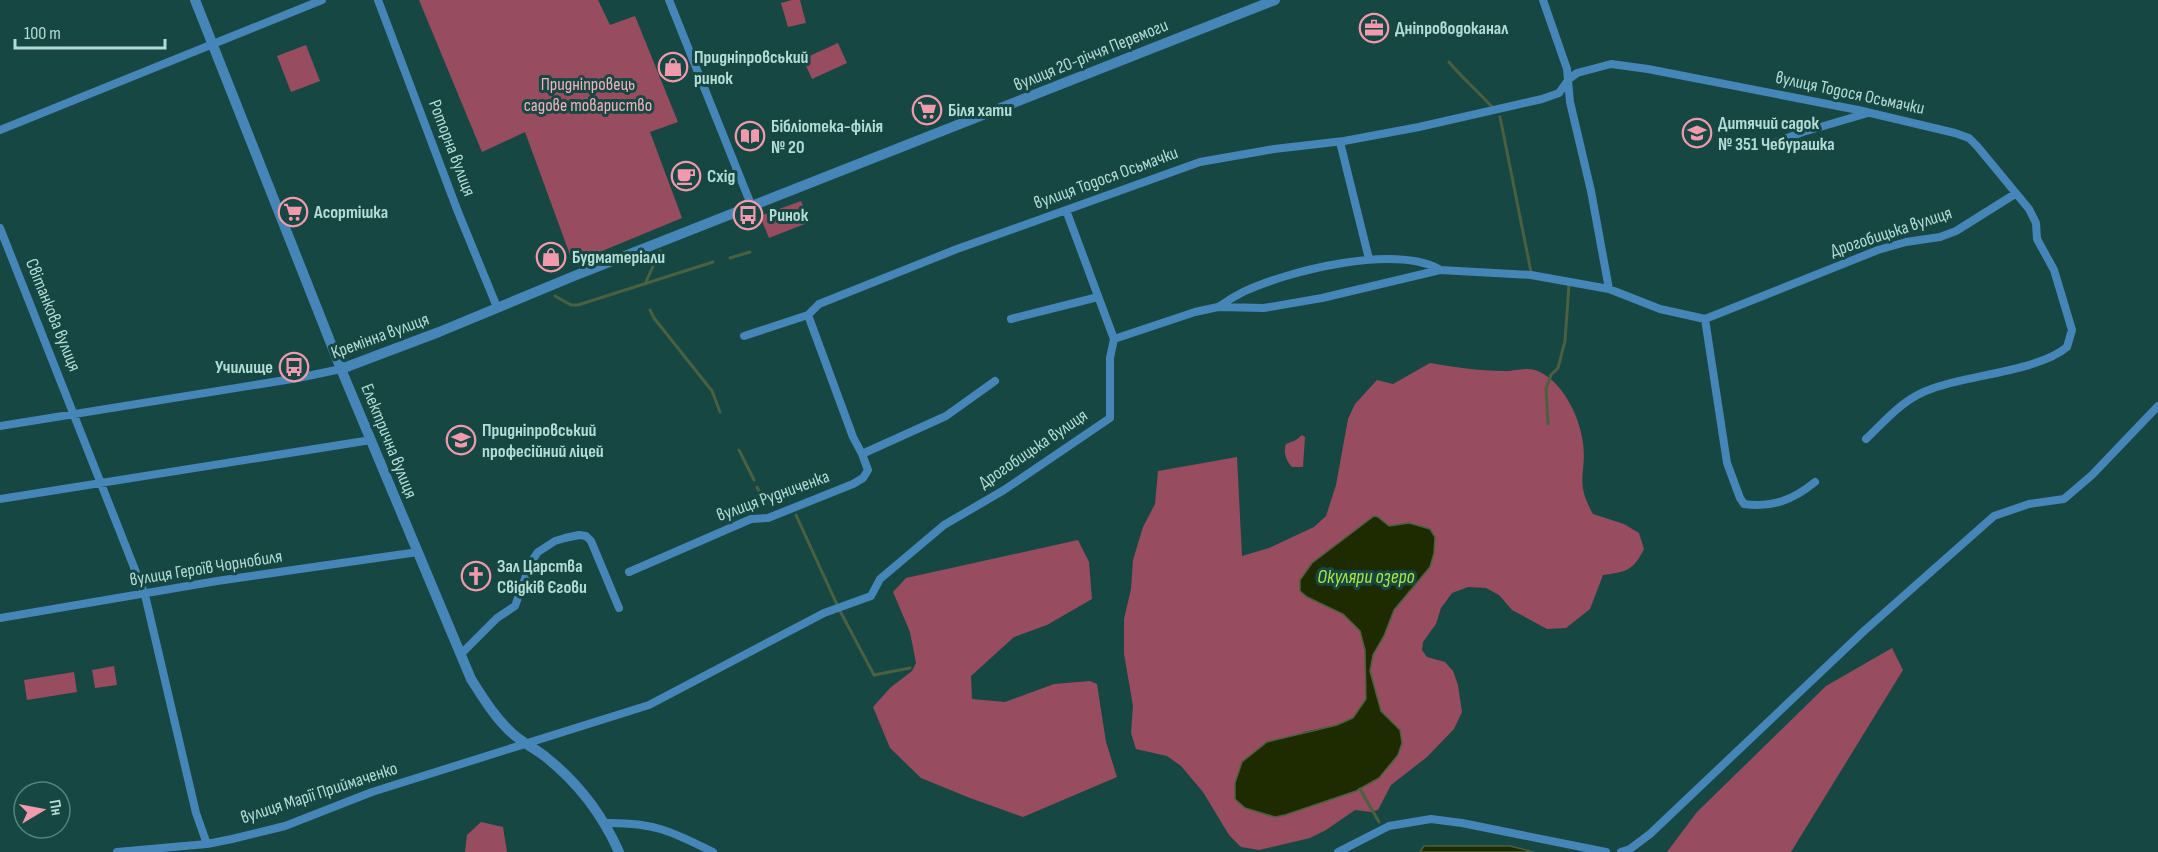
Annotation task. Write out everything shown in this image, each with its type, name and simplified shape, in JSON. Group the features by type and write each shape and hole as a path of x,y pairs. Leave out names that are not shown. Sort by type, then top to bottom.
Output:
{"street":[{"name":"Електрична вулиця","path":"195,0 341,369 471,679 488,706 512,734 562,771 585,796 605,823 619,852"},
{"path":"0,129 322,0"},
{"name":"Роторна вулиця","path":"378,0 496,308"},
{"path":"669,0 752,207"},
{"name":"вулиця 20-річчя Перемоги","path":"752,207 1275,0"},
{"path":"1543,0 1569,79 1570,102 1591,191 1609,289"},
{"name":"вулиця Тодося Осьмачки","path":"808,315 819,304 834,297 1200,162 1274,149 1340,142 1542,99 1559,93 1576,73 1611,64 1648,69 1871,112 1969,138 2029,209 2036,224 2037,239 2054,270 2072,330 2067,347 2053,356 2022,366 1930,389 1905,402 1866,439"},
{"path":"1773,143 1871,112"},
{"path":"1340,142 1370,259"},
{"name":"Дрогобицька вулиця","path":"1705,319 1869,253 1906,242 1940,237 1956,231 2015,194"},
{"name":"Кремінна вулиця","path":"0,426 341,369 752,207"},
{"path":"1066,210 1114,339 1195,312 1218,307 1264,308 1322,298 1440,270 1531,275 1609,289 1660,309 1705,319 1727,463 1744,504 1755,506 1782,502 1800,494 1815,482"},
{"name":"Світанкова вулиця","path":"0,228 145,595 196,813 207,843"},
{"path":"1218,307 1243,292 1266,284 1316,270 1370,259 1420,261 1440,270"},
{"path":"1011,319 1098,297"},
{"path":"744,336 808,315 814,328 818,347 853,437 862,454 946,416 995,381"},
{"name":"Дрогобицька вулиця","path":"527,744 649,705 824,613 871,596 880,579 944,525 1004,490 1110,418 1110,358 1114,339"},
{"path":"1621,852 1630,849 1650,834 1864,631 1994,516 2029,504 2064,499 2091,475 2158,406"},
{"path":"0,499 371,440"},
{"name":"вулиця Рудниченка","path":"629,572 751,519 768,518 854,484 863,478 868,470 862,454"},
{"path":"461,654 497,618 515,606 531,562 538,552 555,541 565,538 579,535 586,536 591,541 619,608"},
{"name":"вулиця Героїв Чорнобиля","path":"0,618 217,581 418,552"},
{"name":"вулиця Марії Приймаченко","path":"117,852 232,840 285,826 372,792 527,744"},
{"path":"1338,852 1389,826 1431,819 1462,823 1606,852"},
{"path":"605,823 646,824 667,830 713,852"}],"green space":[{"name":"Придніпровець садове товариство","path":"419,0 598,0 610,25 635,16 678,122 650,132 682,218 573,263 525,132 482,152"},
{"path":"800,0 806,23 788,27 781,3"},
{"path":"838,43 847,63 812,79 803,59"},
{"path":"306,45 320,81 291,92 277,56"},
{"path":"801,201 810,222 769,238 760,216"},
{"path":"1430,363 1484,370 1531,369 1545,375 1561,390 1578,422 1584,454 1582,478 1584,493 1593,514 1624,524 1639,533 1644,549 1636,562 1628,569 1603,575 1590,609 1566,628 1547,629 1512,610 1499,595 1486,588 1468,587 1452,593 1441,608 1436,624 1423,642 1422,650 1427,657 1445,662 1453,671 1458,685 1462,712 1454,729 1427,757 1391,785 1378,810 1371,812 1355,810 1310,838 1259,850 1241,847 1229,835 1203,792 1181,766 1167,756 1136,749 1131,733 1133,706 1124,654 1124,619 1131,589 1133,560 1143,527 1155,504 1158,471 1237,457 1242,556 1269,548 1314,527 1326,516 1336,485 1348,419 1355,404 1377,380 1393,384","holes":["1378,517 1389,526 1409,523 1430,567 1394,610 1384,636 1373,655 1370,671 1381,711 1400,730 1398,755 1379,778 1351,793 1285,815 1303,732 1337,725 1353,718 1366,699 1365,650 1360,631 1343,614 1307,597 1312,563"]},
{"path":"1302,435 1305,437 1303,467 1292,467 1286,456 1286,444"},
{"path":"1078,540 1089,562 1092,599 1047,625 1014,637 971,676 972,699 1005,702 1054,684 1090,681 1097,684 1106,742 1117,777 1023,817 921,778 890,748 873,707 890,688 912,671 916,663 910,632 893,592 906,578"},
{"path":"1892,648 1903,670 1791,852 1667,852 1697,812 1826,686"},
{"path":"114,666 117,685 95,688 92,670"},
{"path":"74,672 77,692 27,700 24,680"},
{"path":"481,822 503,827 507,852 465,852 467,835"}],"water":[{"name":"Окуляри озеро","path":"1374,516 1389,526 1409,523 1430,529 1435,537 1430,567 1394,610 1384,636 1373,655 1370,671 1381,711 1400,730 1402,743 1398,755 1379,778 1356,791 1275,817 1245,808 1235,799 1235,783 1242,762 1267,742 1337,725 1353,718 1366,699 1365,650 1360,631 1343,614 1307,597 1300,591 1300,580 1312,563"},
{"path":"1424,846 1510,846 1534,852 1420,852"}],"waterway":[{"path":"1449,62 1492,107"},
{"path":"1500,117 1531,272"},
{"path":"645,284 660,251"},
{"path":"730,258 750,252"},
{"path":"555,296 571,305 578,305 713,262"},
{"path":"1548,424 1546,389 1551,375 1558,368 1565,341 1569,284"},
{"path":"650,310 712,391 720,412"},
{"path":"739,450 754,480"},
{"path":"757,487 764,501"},
{"path":"796,515 840,611 874,675 910,668"},
{"path":"1360,789 1379,822"}],"place":[{"name":"Дніпроводоканал","path":"1374,28"},
{"name":"Придніпровський ринок","path":"673,67"},
{"name":"Біля хати","path":"927,110"},
{"name":"Дитячий садок № 351 Чебурашка","path":"1697,133"},
{"name":"Бібліотека-філія № 20","path":"750,136"},
{"name":"Схід","path":"686,176"},
{"name":"Асортішка","path":"293,212"},
{"name":"Ринок","path":"748,215"},
{"name":"Будматеріали","path":"551,257"},
{"name":"Училище","path":"294,367"},
{"name":"Придніпровський професійний ліцей","path":"461,440"},
{"name":"Зал Царства Свідків Єгови","path":"476,576"}]}
